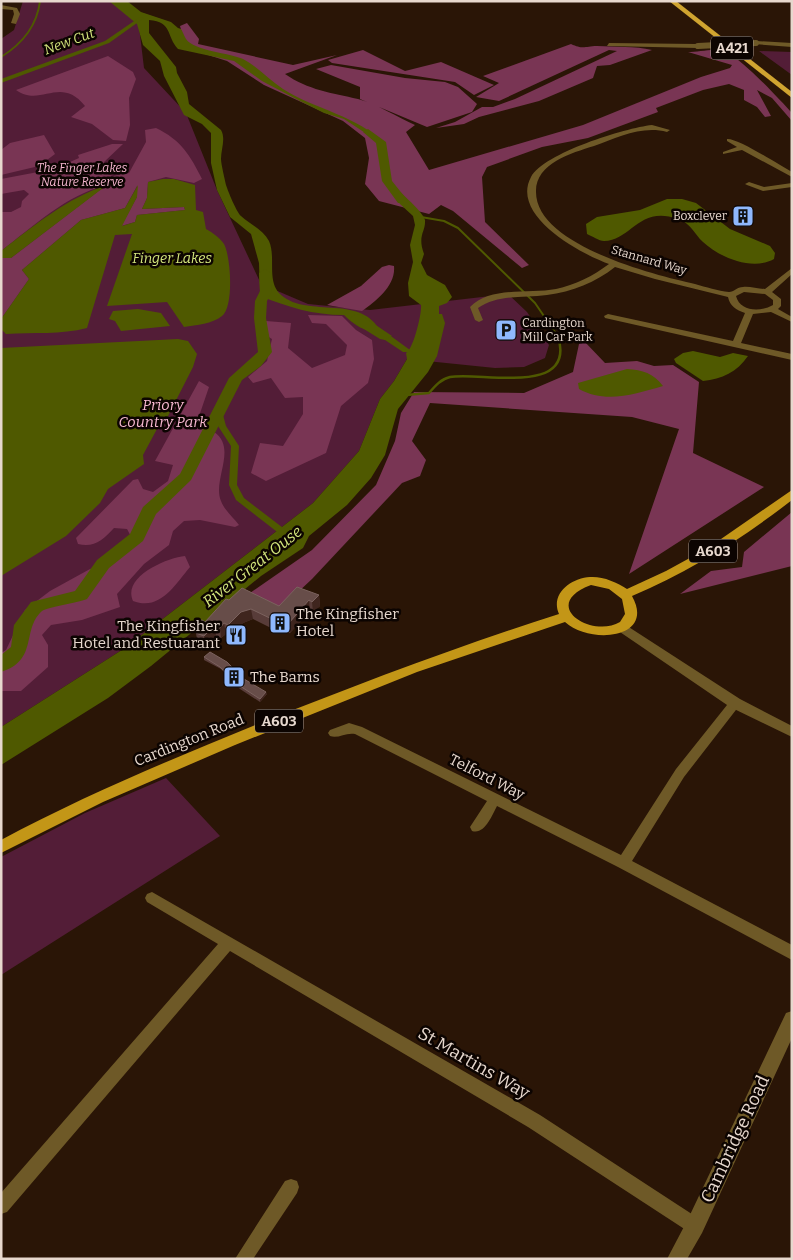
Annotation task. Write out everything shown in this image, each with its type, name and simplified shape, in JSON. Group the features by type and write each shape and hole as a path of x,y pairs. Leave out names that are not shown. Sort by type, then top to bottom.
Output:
{"highway":[{"name":"A421","path":"672,1 792,96"},
{"name":"A421","path":"680,1 792,87"}],"main road":[{"name":"A603","path":"626,594 689,566 724,545 792,494"},
{"path":"590,581 616,587 626,594 632,603 633,612 628,622 610,632 595,632 578,627 565,617 560,605 564,593 574,585 590,581"},
{"name":"Cardington Road","path":"1,847 46,822 130,782 455,652 565,617"}],"street":[{"path":"1,7 12,8 20,6"},
{"path":"12,8 17,14 14,23"},
{"path":"609,45 698,46 756,43 792,45"},
{"name":"Stannard Way","path":"667,130 649,127 633,131 580,148 541,169 534,177 532,186 532,198 536,209 553,231 562,239 614,264 732,295"},
{"path":"729,140 792,174"},
{"path":"725,153 744,147"},
{"path":"749,184 763,189 792,185"},
{"path":"479,320 474,308 480,301 486,298 544,293 582,284 614,264"},
{"path":"767,292 792,270"},
{"path":"773,310 778,303 772,294 767,292 743,289 732,295 735,304 750,311 773,310 792,320"},
{"path":"736,345 750,311"},
{"path":"608,316 792,357"},
{"path":"622,627 736,703 792,732"},
{"path":"623,864 680,773 736,703"},
{"name":"Telford Way","path":"334,734 349,728 358,730 623,864 792,953"},
{"path":"478,827 495,799"},
{"name":"St Martins Way","path":"152,898 534,1121 694,1226"},
{"path":"1,1206 228,943"},
{"name":"Cambridge Road","path":"676,1259 694,1226 792,1019"},
{"path":"243,1259 291,1187"}],"green space":[{"name":"Priory Country Park","path":"23,1 110,1 138,18 144,68 186,113 217,190 261,284 308,304 370,310 508,294 527,312 549,345 545,358 524,367 495,368 407,359 394,381 380,399 359,451 313,503 125,648 1,727 1,39 14,30"},
{"path":"187,23 199,39 198,44 293,65 337,55 285,74 302,84 372,104 415,125 406,132 429,170 583,125 701,77 730,68 732,65 688,52 715,50 723,51 730,55 749,69 792,113 792,121 772,98 757,90 771,116 765,117 757,107 744,100 744,90 729,84 703,90 656,108 658,112 588,138 542,147 487,167 482,177 485,222 529,265 522,268 453,211 441,205 429,214 379,201 365,184 369,158 365,138 343,121 264,85 227,61 186,48 180,26"},
{"path":"571,44 582,47 625,47 652,50 610,65 597,66 593,78 539,101 479,117 464,124 436,128 455,122 482,107 493,107 515,99 617,51 609,50 499,101 476,97 499,83 483,76"},
{"path":"363,50 405,71 441,62 494,85 474,95 455,82 332,63 328,60"},
{"path":"759,51 792,52 792,75"},
{"path":"108,56 133,72 136,79 129,98 130,125 126,141 113,140 92,124 71,117 85,106 76,97 59,92 34,96 25,95 16,90"},
{"path":"331,65 405,78 445,82 458,87 477,104 472,112 427,127 360,99 360,87 316,69"},
{"name":"The Finger Lakes Nature Reserve","path":"156,128 172,138 184,149 202,179 194,183 166,177 148,182 147,198 142,209 184,207 185,210 137,215 135,222 121,226 137,197 137,186 125,208 81,220 22,270 29,279 1,319 1,258 11,258 105,186 78,196 51,212 1,251 1,212 11,212 21,207 22,201 29,194 24,190 1,194 1,179 54,169 79,158 78,155 112,144 123,144 104,162 99,171 113,176 129,173 146,142 145,130"},
{"path":"44,135 55,154 39,166 1,175 1,150 10,143"},
{"path":"394,266 392,280 379,298 362,311 327,305 361,286 382,267"},
{"path":"308,315 342,316 356,330 372,340 374,359 368,383 341,406 326,453 266,481 251,473 260,443 283,446 303,414 303,397 285,398 271,378 253,383 248,377 267,361 272,339 262,333 266,321 291,323 288,348 312,368 345,355 347,345 326,324 312,323"},
{"path":"584,341 605,363 637,361 654,366 673,365 699,382 693,453 764,487 629,574 679,429 632,417 430,403 412,441 426,460 420,476 402,483 312,579 281,608 250,593 312,550 376,485 395,441 401,413 414,392 524,393 573,372 579,344"},
{"path":"199,381 209,387 196,425 212,431 221,439 224,455 219,493 224,508 239,525 235,527 200,520 184,521 173,531 169,545 144,564 117,594 120,607 82,620 51,625 42,635 48,645 48,667 21,691 1,691 1,653 6,650 25,610 50,591 90,569 110,562 135,544 127,529 114,528 98,542 89,545 78,544 76,538 133,480 138,479 143,489 153,492 168,481 173,465 155,461"},
{"path":"792,512 792,566 680,594 711,571 742,567 744,552"},
{"path":"185,556 190,567 166,595 151,603 133,601 131,592 134,584 148,570 167,560"},
{"path":"166,778 220,836 1,975 1,857 85,813"}],"water":[{"path":"109,1 127,1 141,12 171,22 181,29 190,43 196,46 243,59 283,89 362,127 386,145 385,162 383,150 376,140 344,119 324,113 262,81 234,61 178,49 166,27 157,21 149,20 149,33 176,67 177,73 187,92 189,104 221,130 223,140 221,161 227,188 241,216 260,230 269,241 272,254 273,281 279,293 290,301 302,305 358,312 370,318 379,329 370,330 355,325 344,315 322,314 301,310 260,296 259,263 251,234 230,217 217,190 211,163 211,133 202,124 184,115 164,76 160,61 143,45 137,24"},
{"name":"Finger Lakes","path":"174,179 195,185 196,210 203,212 206,229 216,235 224,244 230,270 230,293 226,311 222,316 199,325 184,327 167,302 107,306 132,234 115,235 87,328 57,332 6,334 1,329 1,319 29,279 22,270 81,220 125,208 138,185 137,197 122,226 135,222 137,215 185,210 184,207 142,209 147,198 148,182"},
{"path":"388,180 423,216 425,224 421,242 424,254 421,263 427,275 445,285 452,297 447,303 439,306 439,314 442,314 445,323 437,356 428,372 398,409 385,455 371,478 347,505 309,536 303,548 261,576 151,666 108,698 1,765 1,727 125,648 313,503 359,451 380,399 394,381 407,359 406,353 414,339 421,310 421,305 409,296 408,283 413,262 410,245 415,225 413,216 400,204 390,189"},
{"path":"107,185 11,258 1,258 1,251 52,213 78,197"},
{"path":"667,199 682,199 696,203 730,229 770,246 775,253 774,259 756,264 727,258 710,248 686,223 665,216 654,216 645,220 614,239 602,241 587,234 586,224 597,217 640,210"},
{"name":"Finger Lakes","path":"138,309 161,313 170,326 121,331 115,321 109,319 113,311"},
{"path":"178,339 188,341 197,354 193,367 165,422 157,429 143,455 144,464 108,489 100,503 66,536 1,576 1,348"},
{"path":"693,351 720,357 733,353 748,356 744,362 728,374 703,381 676,363 674,359 683,353"},
{"path":"627,369 647,373 663,386 610,397 589,394 579,389 578,383"}],"building":[{"path":"297,587 319,595 312,602 309,600 289,623 280,623 251,609 241,612 228,625 224,623 220,628 215,625 204,636 196,633 194,625 202,620 205,622 226,599 229,600 242,588 279,606"},
{"name":"The Barns","path":"210,652 227,662 244,679 266,692 260,699 240,686 220,667 204,657"}],"waterway":[{"path":"1,57 16,46 27,34 36,18 40,1"},
{"name":"New Cut","path":"1,81 107,42 142,18"},
{"name":"River Great Ouse","path":"368,132 381,142 387,181 402,201"},
{"path":"421,217 444,221 458,228 535,303 558,337"},
{"path":"1,665 19,650 23,625 37,606 81,595 103,564 137,537 149,511 186,477 236,378 256,363 265,352 260,318 261,301 266,291 265,273"},
{"path":"356,318 385,336"},
{"path":"385,336 406,350"},
{"path":"406,395 429,393 441,381 450,377 522,378 540,375 553,368 560,355 558,337"},
{"path":"218,411 222,426 235,446 233,485 240,500 288,536"}],"place":[{"name":"Boxclever","path":"743,216"},
{"name":"Cardington Mill Car Park","path":"506,330"},
{"name":"The Kingfisher Hotel","path":"280,623"},
{"name":"The Kingfisher Hotel and Restuarant","path":"236,635"},
{"name":"The Barns","path":"234,677"}]}
